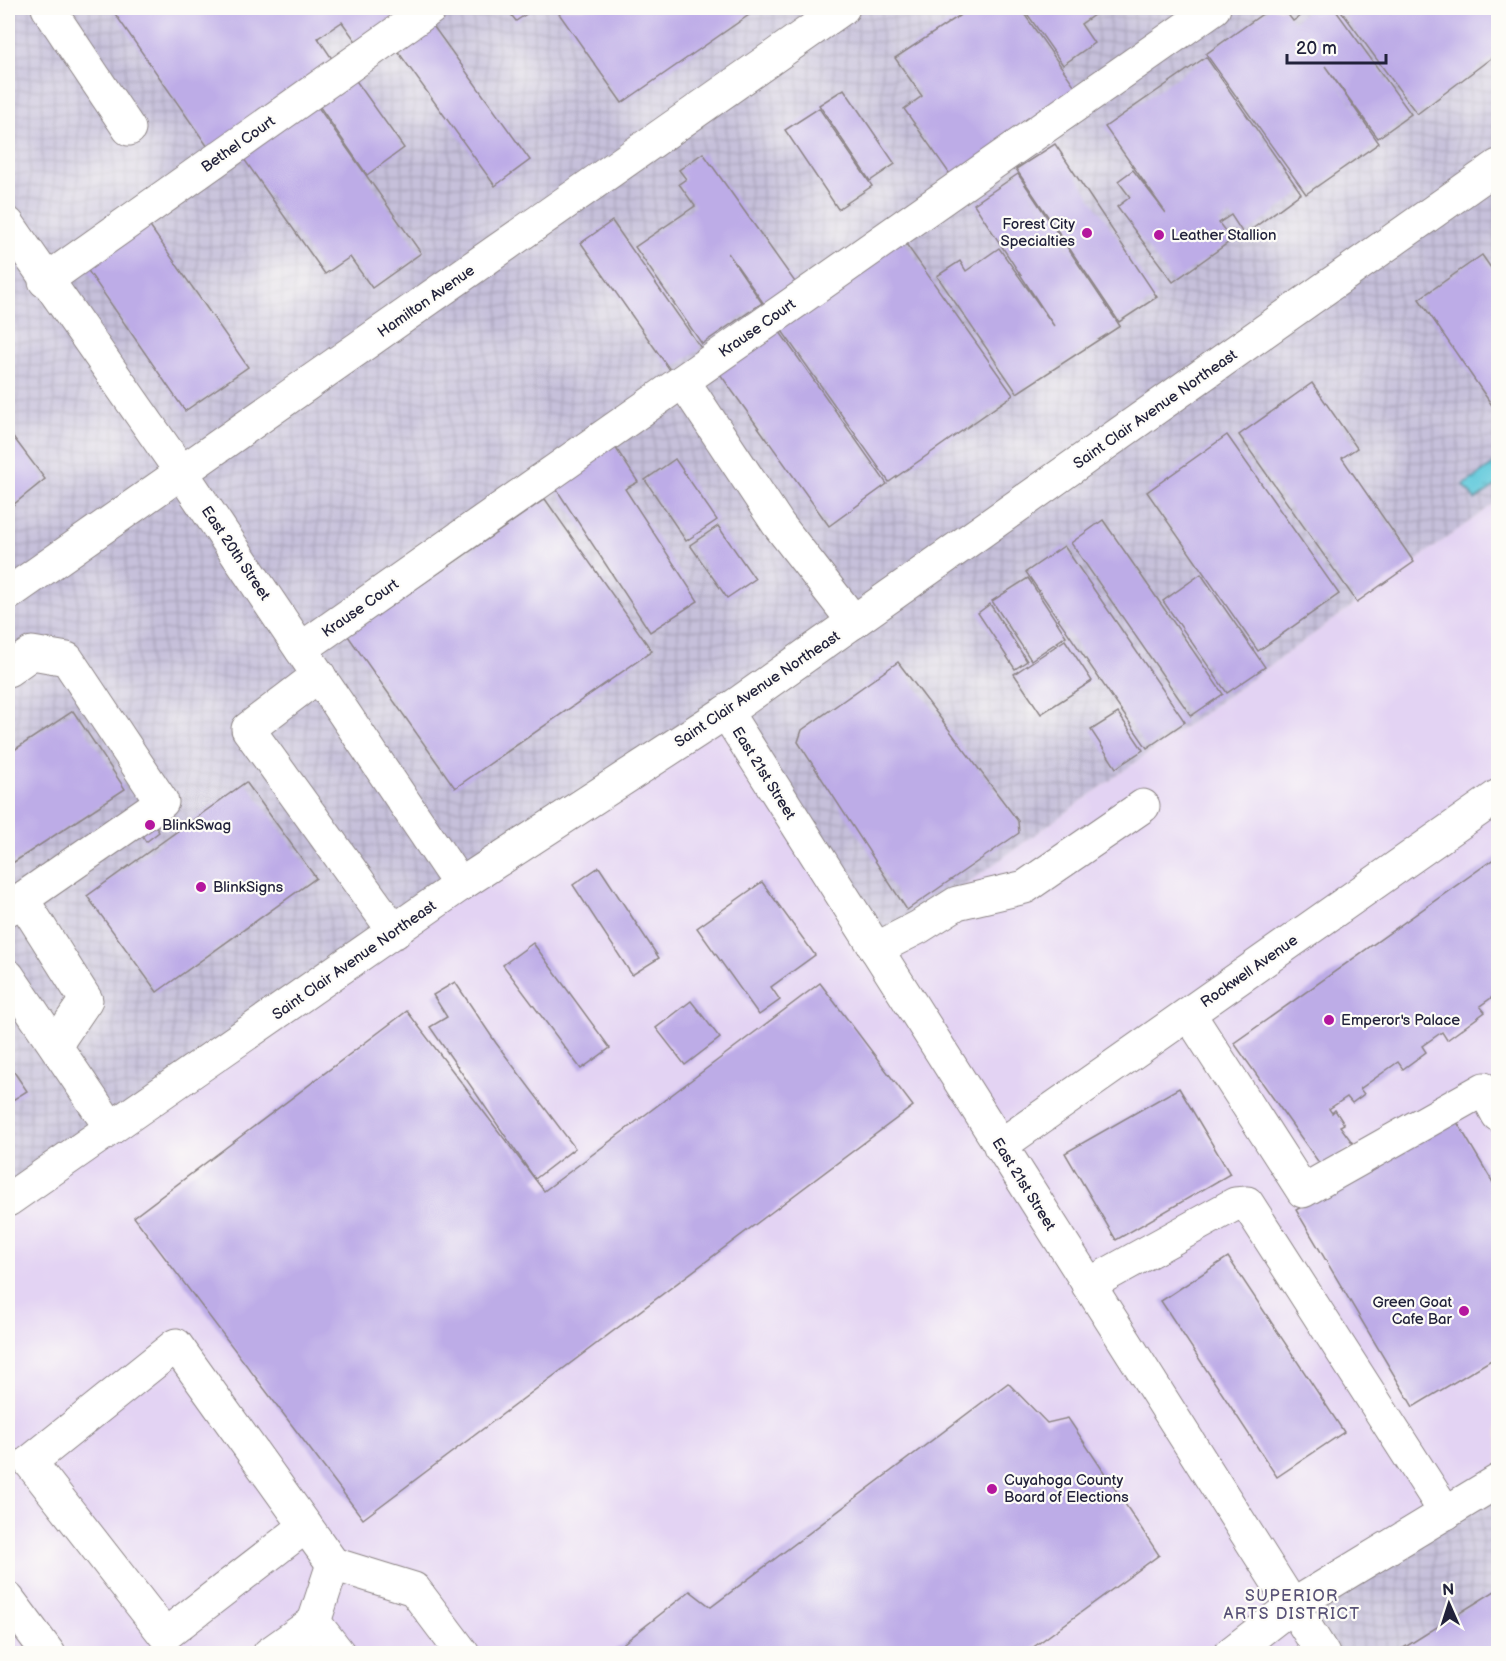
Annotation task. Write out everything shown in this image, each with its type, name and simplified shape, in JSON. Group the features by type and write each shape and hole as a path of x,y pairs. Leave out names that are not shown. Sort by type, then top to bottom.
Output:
{"street":[{"path":"48,8 129,129"},
{"name":"Bethel Court","path":"45,281 431,8"},
{"name":"Hamilton Avenue","path":"8,594 843,8"},
{"name":"Krause Court","path":"395,932 249,729 310,662 683,381 1214,8"},
{"name":"Saint Clair Avenue Northeast","path":"8,1200 460,885 726,712 1498,166"},
{"name":"East 20th Street","path":"8,224 45,281 182,473 460,885"},
{"path":"683,381 778,524 854,622"},
{"path":"8,670 32,653 67,659 162,802 14,904 86,1000 56,1044"},
{"name":"East 21st Street","path":"726,712 1323,1653"},
{"name":"Rockwell Avenue","path":"1000,1146 1498,796"},
{"path":"876,949 919,927 957,903 1025,887 1143,806"},
{"path":"8,976 111,1128"},
{"path":"1189,1014 1304,1191 1484,1089 1498,1115"},
{"path":"1088,1285 1235,1204 1247,1203 1446,1513"},
{"path":"306,1526 165,1635 30,1462 176,1345 306,1526 333,1564 414,1589 463,1653"},
{"path":"1230,1653 1292,1606 1498,1481"},
{"path":"269,1653 314,1622 333,1564"},
{"path":"8,1599 49,1653"},
{"path":"314,1622 339,1653"}],"shaded area":[{"path":"8,8 1498,8 1498,501 876,949 726,713 8,1200"},
{"path":"1498,501 1498,1481 1323,1653 8,1653 8,1200 726,712 876,949"},
{"path":"1498,1481 1498,1653 1323,1653 1291,1606"}],"water":[{"path":"1498,461 1498,484 1475,500 1464,485"}],"building":[{"path":"111,8 409,8 357,43 342,22 318,38 335,63 210,150"},
{"path":"506,8 535,8 516,21"},
{"path":"555,8 759,8 622,103"},
{"path":"971,8 1020,8 1079,92 954,180 904,109 922,96 895,58"},
{"path":"1023,8 1104,8 1081,24 1094,43 1063,65"},
{"path":"1271,8 1283,8 1293,21 1312,8 1334,8 1411,114 1378,138 1325,66 1379,143 1306,194 1206,54"},
{"path":"1339,8 1498,8 1498,53 1417,114"},
{"path":"426,16 530,160 495,186 391,42"},
{"path":"1206,57 1301,193 1244,235 1231,215 1219,223 1232,240 1173,282 1117,207 1130,197 1118,181 1133,170 1166,213 1105,127"},
{"path":"352,75 404,148 367,175 315,100"},
{"path":"844,89 895,164 870,181 819,105"},
{"path":"313,100 421,253 372,288 350,257 325,274 239,152"},
{"path":"819,108 872,186 838,209 785,130"},
{"name":"Forest City Specialties","path":"1055,144 1157,297 1119,322 1016,169"},
{"path":"703,153 795,282 764,304 728,253 762,303 702,344 635,247 695,206 679,184 686,179 679,170"},
{"path":"1018,174 1120,326 1017,393 937,276 960,261 966,271 999,248 1054,326 974,204"},
{"path":"144,218 248,367 185,411 82,262"},
{"path":"612,221 701,348 670,370 581,243"},
{"path":"899,234 1013,395 889,482 775,321"},
{"path":"1482,255 1498,278 1498,414 1419,299"},
{"path":"775,325 887,484 829,526 715,367"},
{"path":"1312,383 1357,448 1342,458 1414,562 1357,602 1239,435"},
{"path":"8,430 45,479 8,509"},
{"path":"1227,435 1339,594 1258,651 1147,492"},
{"path":"612,442 638,482 625,489 698,601 650,632 553,484"},
{"path":"675,459 717,520 686,541 645,480"},
{"path":"545,499 652,651 455,788 348,636"},
{"path":"1103,520 1223,694 1191,716 1071,543"},
{"path":"718,526 755,579 727,598 690,545"},
{"path":"1064,546 1185,722 1147,748 1026,572"},
{"path":"1201,574 1265,667 1227,693 1163,601"},
{"path":"1028,578 1066,636 1031,660 992,601"},
{"path":"990,604 1027,661 1015,669 978,613"},
{"path":"1065,640 1092,681 1041,714 1014,674"},
{"path":"898,662 1018,821 1019,833 907,910 798,742 802,730"},
{"path":"73,711 125,789 8,866 8,754"},
{"path":"1118,713 1143,750 1116,768 1091,730"},
{"name":"BlinkSigns","path":"246,782 316,878 157,992 87,896"},
{"name":"BlinkSwag","path":"152,820 159,832 146,842 139,831"},
{"path":"1498,856 1498,993 1480,1006 1485,1012 1447,1040 1442,1032 1422,1046 1426,1052 1403,1069 1398,1062 1360,1089 1364,1094 1352,1103 1347,1097 1329,1109 1332,1113 1335,1110 1344,1124 1340,1126 1354,1145 1322,1167 1234,1043"},
{"path":"599,867 659,958 632,975 573,885"},
{"path":"762,882 815,955 771,987 780,1000 759,1015 697,928"},
{"path":"533,943 610,1048 581,1069 503,965"},
{"path":"455,982 496,1043 575,1148 535,1179 430,1027 447,1017 433,995"},
{"path":"820,983 913,1106 363,1519 134,1217 407,1011 544,1191"},
{"path":"691,1001 720,1038 685,1065 656,1028"},
{"path":"8,1063 27,1091 8,1103"},
{"path":"1179,1088 1230,1174 1116,1240 1065,1153"},
{"path":"1454,1117 1498,1191 1498,1356 1413,1407 1296,1210"},
{"path":"1228,1257 1344,1432 1277,1477 1161,1301"},
{"name":"Cuyahoga County Board of Elections","path":"1008,1383 1047,1423 1068,1418 1159,1555 1024,1654 610,1654 690,1591 711,1607"},
{"path":"1498,1589 1498,1654 1394,1654 1453,1617"}],"place":[{"name":"Forest City Specialties","path":"1087,233"},
{"name":"Leather Stallion","path":"1159,235"},
{"name":"BlinkSwag","path":"150,825"},
{"name":"BlinkSigns","path":"201,887"},
{"name":"Emperor's Palace","path":"1329,1020"},
{"name":"Green Goat Cafe Bar","path":"1464,1311"},
{"name":"Cuyahoga County Board of Elections","path":"992,1489"}],"district":[{"name":"SUPERIOR ARTS DISTRICT","path":"1292,1604"}]}
